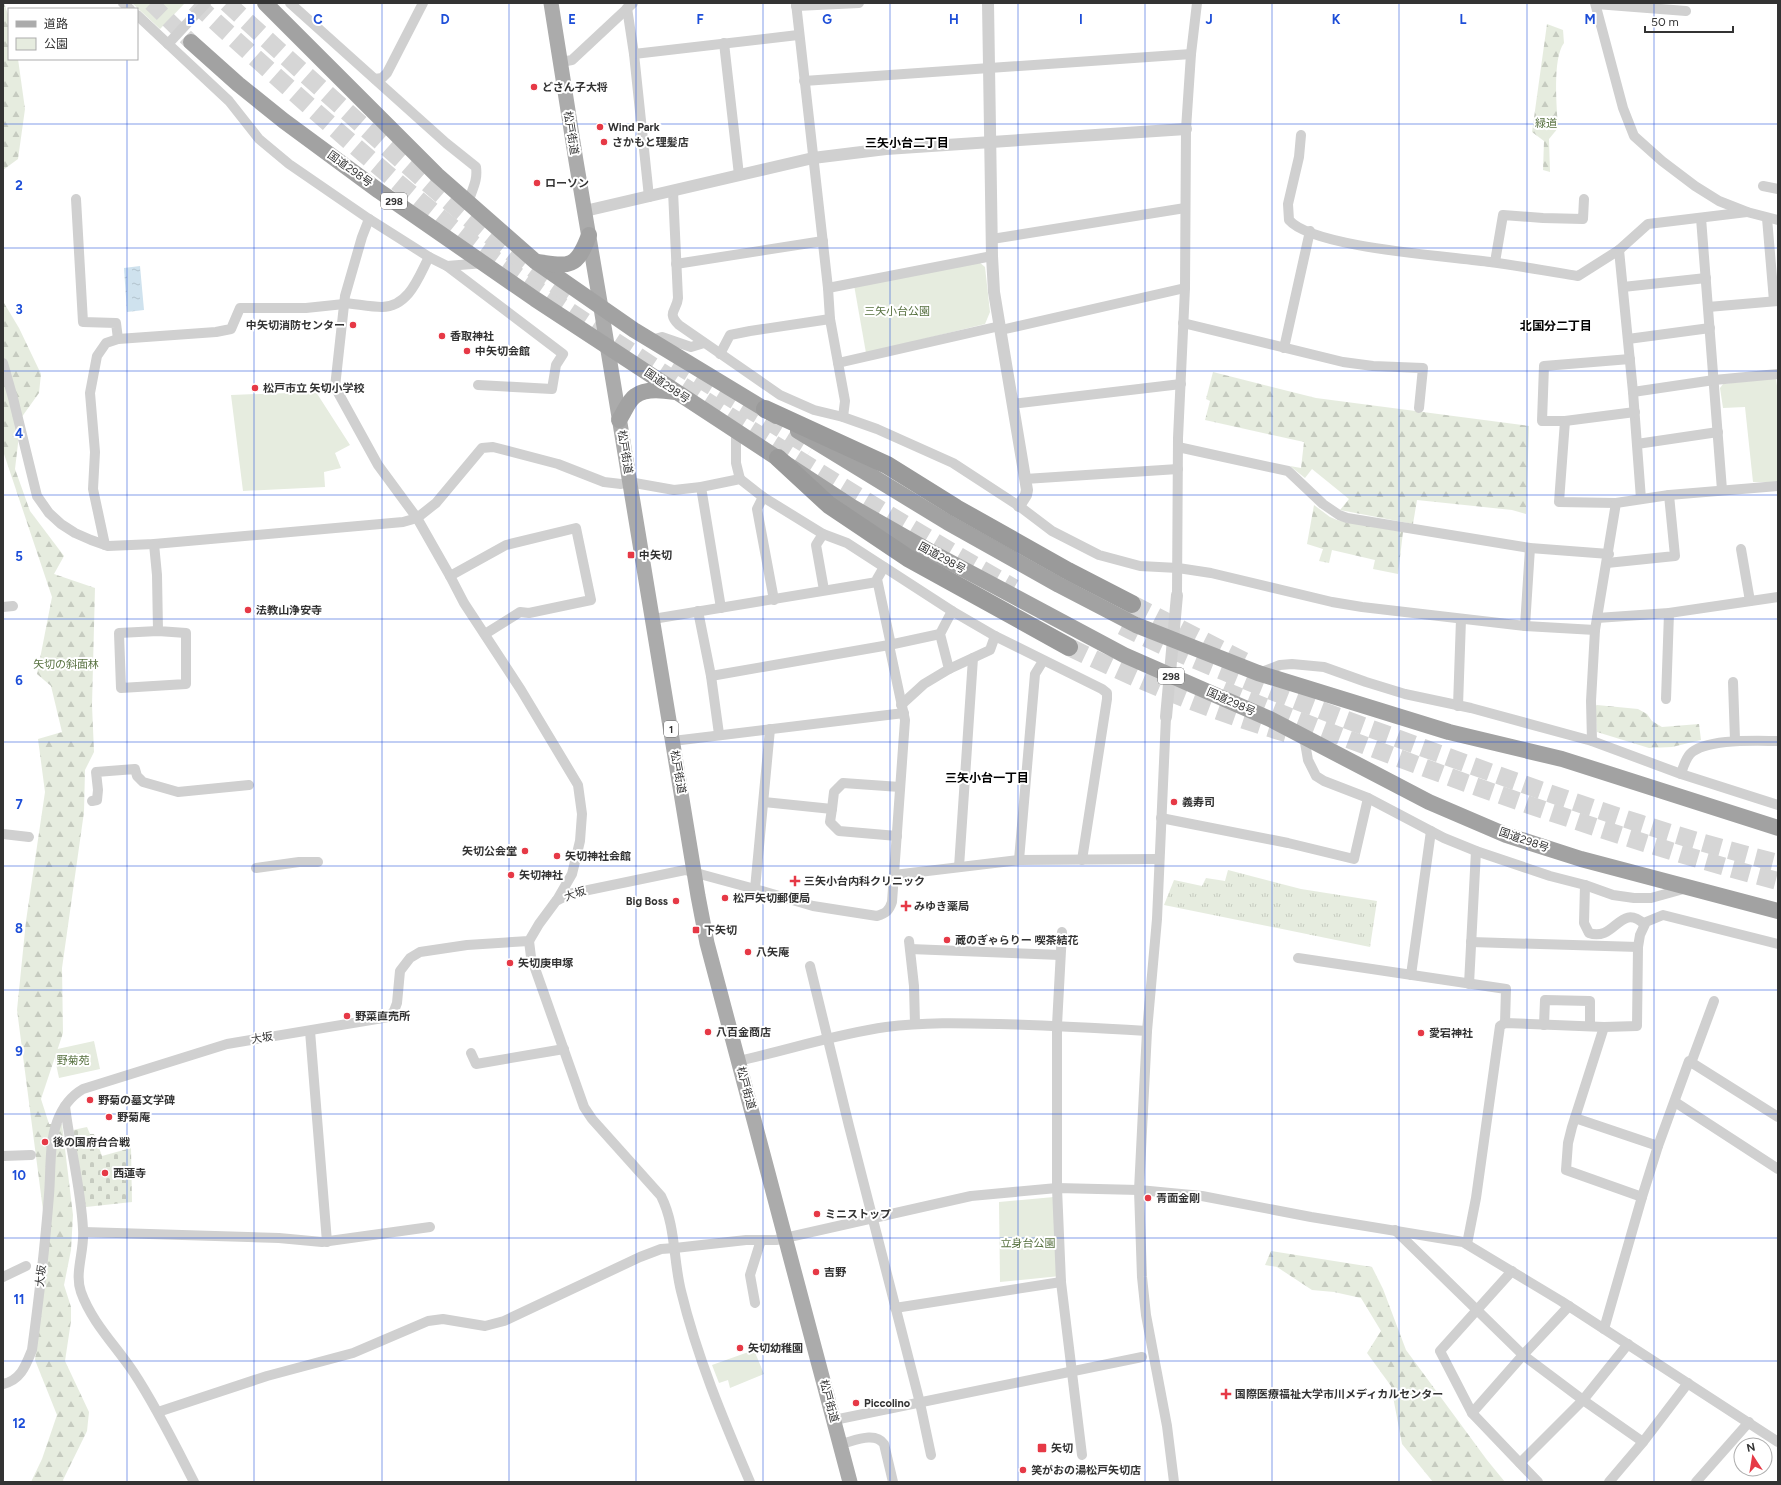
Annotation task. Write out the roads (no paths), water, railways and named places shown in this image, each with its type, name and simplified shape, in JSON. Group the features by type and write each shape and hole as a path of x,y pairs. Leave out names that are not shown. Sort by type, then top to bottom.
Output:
{"highway":[{"path":"265,3 431,169 536,262 651,340 765,409 808,438 947,522 1066,588 1136,625 1258,674 1449,732 1562,759 1778,828"},
{"name":"国道298号","path":"191,42 238,84 284,121 379,191 535,299 676,393 852,507 931,552 1124,655 1270,719 1429,802 1506,835 1581,859 1778,911"},
{"path":"536,262 561,265 571,264 578,258 589,234"},
{"path":"619,420 633,397 637,395 658,389 676,393"},
{"path":"765,409 886,465 956,508 1068,571 1132,604"},
{"path":"778,458 829,506 908,558 1069,647"}],"main road":[{"name":"松戸街道","path":"551,3 602,308 629,482 707,943 850,1482"}],"street":[{"path":"168,44 206,3"},
{"path":"290,3 446,143 476,167 478,177 477,182 473,188 468,203"},
{"path":"375,80 382,78 387,73 423,3"},
{"path":"843,417 845,401 830,319 828,288 798,35 796,5 859,3"},
{"path":"988,3 992,256 994,292 1027,490 1026,495 1019,506"},
{"path":"1174,1482 1167,1426 1146,1315 1142,1277 1139,1190 1148,1030 1157,919 1166,717 1177,595 1178,447 1184,288 1186,129 1191,54 1197,3"},
{"path":"1686,11 1595,4 1623,108 1634,136 1662,162 1719,201 1748,212 1778,220"},
{"path":"561,62 572,60 630,6"},
{"path":"630,6 649,197"},
{"path":"138,16 229,101 259,139 289,164 369,219 471,282 490,300 563,354 556,364 552,389 478,386"},
{"path":"634,54 798,35"},
{"path":"724,43 739,175"},
{"path":"804,81 1191,54"},
{"path":"585,211 813,158 886,149 1186,129"},
{"path":"1301,136 1299,157 1289,200 1289,220 1293,224 1310,231 1319,237 1362,246 1495,262 1578,276 1619,250 1648,224 1748,212"},
{"path":"1763,186 1778,189"},
{"path":"673,191 678,298 677,303 673,308 673,320 780,395 814,410 843,417 877,429 953,463 1019,506 1058,535 1099,556 1140,566 1178,568 1210,573 1340,603 1525,626 1595,630"},
{"path":"76,199 83,322 116,323 118,340"},
{"path":"1495,262 1503,215 1583,219 1584,199"},
{"path":"992,239 1185,208"},
{"path":"1701,218 1722,490"},
{"path":"1708,307 1776,301 1767,218"},
{"path":"369,219 362,236 344,303 334,387 378,465 417,518 464,603 558,749 578,785 582,814 580,841 572,874 556,901"},
{"path":"1284,348 1310,231"},
{"path":"676,264 822,241"},
{"path":"1619,250 1635,412 1641,499"},
{"path":"828,288 992,256"},
{"path":"105,545 93,489 95,452 90,394 97,356 106,343 118,340 216,332 231,328 240,308 306,308 344,303 384,307 397,303 412,291 429,257"},
{"path":"447,266 484,263"},
{"path":"1623,286 1706,278"},
{"path":"838,363 1184,288"},
{"path":"720,354 730,336 750,331 830,319"},
{"path":"1183,324 1343,362 1373,366 1423,368 1419,408"},
{"path":"1628,339 1710,328"},
{"path":"651,340 662,337 691,347 704,343"},
{"path":"1630,359 1544,366 1542,421 1565,421 1635,412"},
{"path":"3,363 37,496 49,513 61,524 75,533 105,545 154,544 352,528 403,522 417,518 436,503 482,448 493,447 558,464 604,482 621,484 629,482 674,490 701,487 740,478"},
{"path":"1633,392 1714,380 1778,374"},
{"path":"1012,404 1181,384"},
{"path":"1565,421 1559,502 1616,503 1669,495 1778,486"},
{"path":"736,431 736,463 740,478 750,488 823,534 847,543 952,611 995,636 1102,689 1107,694 1082,860"},
{"path":"1637,444 1718,432"},
{"path":"1178,447 1288,471 1331,510 1347,518 1530,548 1608,558 1675,556 1669,495"},
{"path":"1025,479 1178,469"},
{"path":"701,487 721,608"},
{"path":"763,497 757,509 774,600"},
{"path":"1592,741 1591,701 1595,630 1616,503"},
{"path":"450,576 506,544 576,528 591,600 529,613 520,612 485,634"},
{"path":"823,534 816,544 824,590"},
{"path":"154,544 157,575 158,631"},
{"path":"1525,626 1530,548"},
{"path":"1741,549 1750,601"},
{"path":"653,619 878,582 877,579 884,567"},
{"name":"大坂","path":"3,1384 17,1378 25,1369 32,1350 47,1220 54,1138 58,1122 66,1106 75,1094 83,1089 227,1044 389,1017 394,1011 397,1003 400,971 410,958 420,952 467,945 529,941 539,924 556,901 569,894 607,885 685,870 813,906 877,916 886,914 890,908 894,875 905,720 878,582"},
{"path":"1597,618 1669,613 1778,597"},
{"path":"698,611 711,676 719,734"},
{"path":"949,669 940,634 952,611"},
{"path":"1666,699 1669,613"},
{"path":"1458,706 1461,619"},
{"path":"158,631 186,633 186,684 121,688 119,633 158,631"},
{"path":"711,676 890,645 940,634"},
{"path":"673,741 719,734 770,729 902,709 924,684 949,669 990,650 995,636"},
{"path":"959,867 973,658"},
{"path":"1019,860 1035,674 1043,661"},
{"path":"1258,674 1280,665 1305,664 1324,667 1405,694 1458,706 1592,741 1681,774 1778,805"},
{"path":"1733,682 1735,740"},
{"path":"755,889 770,729"},
{"path":"1304,737 1308,760 1316,776 1324,781 1368,798 1431,831 1476,851 1550,876 1586,885 1613,895 1634,898 1651,898 1689,887"},
{"path":"1681,774 1686,761 1696,750 1735,740 1778,741"},
{"path":"92,801 97,800 98,790 96,772 106,770 135,769 137,776 143,782 178,792 249,785"},
{"path":"897,836 839,831 830,822 834,792 843,783 900,787"},
{"path":"1161,818 1288,843 1354,859 1368,798"},
{"path":"764,802 832,809"},
{"path":"1411,975 1431,831"},
{"path":"3,834 29,837"},
{"path":"1469,984 1470,942 1476,851"},
{"path":"894,875 1019,860 1159,859"},
{"path":"256,868 299,862 318,862"},
{"path":"1586,885 1584,923 1589,933 1596,935 1606,933 1627,917 1638,919 1644,924"},
{"path":"1467,1244 1476,1198 1500,1026 1505,1023 1604,1027 1637,1026 1638,947 1644,924 1655,917 1663,915 1671,916 1698,925 1778,944"},
{"path":"1062,932 1057,1025 1057,1188 1061,1282 1082,1455"},
{"path":"529,941 531,957 584,1107 592,1119 661,1196 670,1217 681,1289 695,1343 727,1429 750,1482"},
{"path":"1470,942 1638,947"},
{"path":"915,1024 909,945 1060,955"},
{"path":"1298,958 1506,989 1505,1023"},
{"path":"810,966 920,1403 931,1455"},
{"path":"1544,1025 1545,1000 1590,1001 1590,1026"},
{"path":"1604,1329 1658,1146 1689,1061 1691,1062 1714,1001"},
{"path":"738,1061 827,1038 885,1027 915,1024 970,1023 1057,1025 1148,1030"},
{"path":"1604,1027 1568,1143 1566,1170 1642,1197"},
{"path":"310,1031 327,1242"},
{"path":"471,1053 476,1064 564,1049"},
{"path":"1691,1062 1778,1117"},
{"path":"1675,1102 1778,1169"},
{"path":"66,1106 69,1138 84,1232 79,1278 81,1292 91,1313 133,1372 158,1412 194,1482"},
{"path":"1575,1118 1658,1146"},
{"path":"3,1156 31,1155"},
{"path":"158,1412 267,1376 353,1353 428,1321 444,1319 485,1326 504,1321 640,1257 661,1250 746,1240 786,1239 971,1196 1057,1188 1139,1190 1202,1196 1311,1217 1463,1242 1569,1306 1777,1440"},
{"path":"84,1232 279,1238 327,1242 430,1227"},
{"path":"1394,1230 1522,1355 1643,1442"},
{"path":"755,1303 750,1275 761,1240"},
{"path":"3,1277 26,1266"},
{"path":"1512,1271 1478,1311 1440,1351 1472,1413 1538,1482"},
{"path":"895,1308 1061,1282"},
{"path":"1472,1413 1522,1355 1569,1306"},
{"path":"1520,1463 1583,1400 1628,1344"},
{"path":"834,1420 1142,1357"},
{"path":"1609,1482 1643,1442 1688,1383"},
{"path":"1696,1482 1749,1422"},
{"path":"841,1444 875,1437 881,1440 884,1444 893,1482"}],"water":[{"path":"140,266 144,310 127,312 124,268"}],"tunnel":[{"path":"151,3 191,42"},
{"path":"195,3 295,94 397,182 467,239 512,272 695,394 785,451 876,507 1014,588"},
{"path":"227,3 458,209 503,246 575,298"},
{"path":"674,363 812,448"},
{"path":"1132,604 1244,661"},
{"path":"1122,626 1173,650 1266,689 1487,771 1631,821 1778,863"},
{"path":"1069,647 1179,696 1235,717 1293,735"},
{"path":"1223,690 1344,738 1466,783 1582,823 1660,848 1778,881"}],"place":[{"name":"どさん子大将","path":"534,87"},
{"name":"Wind Park","path":"600,127"},
{"name":"さかもと理髪店","path":"604,142"},
{"name":"ローソン","path":"537,183"},
{"name":"中矢切消防センター","path":"353,325"},
{"name":"香取神社","path":"442,336"},
{"name":"中矢切会館","path":"467,351"},
{"name":"松戸市立 矢切小学校","path":"255,388"},
{"name":"中矢切","path":"631,555"},
{"name":"法教山浄安寺","path":"248,610"},
{"name":"義寿司","path":"1174,802"},
{"name":"矢切公会堂","path":"525,851"},
{"name":"矢切神社会館","path":"557,856"},
{"name":"矢切神社","path":"511,875"},
{"name":"三矢小台内科クリニック","path":"795,881"},
{"name":"松戸矢切郵便局","path":"725,898"},
{"name":"Big Boss","path":"676,901"},
{"name":"みゆき薬局","path":"906,906"},
{"name":"下矢切","path":"696,930"},
{"name":"蔵のぎゃらりー 喫茶結花","path":"947,940"},
{"name":"八矢庵","path":"748,952"},
{"name":"矢切庚申塚","path":"510,963"},
{"name":"野菜直売所","path":"347,1016"},
{"name":"八百金商店","path":"708,1032"},
{"name":"愛宕神社","path":"1421,1033"},
{"name":"野菊の墓文学碑","path":"90,1100"},
{"name":"野菊庵","path":"109,1117"},
{"name":"後の国府台合戦","path":"45,1142"},
{"name":"西蓮寺","path":"105,1173"},
{"name":"青面金剛","path":"1148,1198"},
{"name":"ミニストップ","path":"817,1214"},
{"name":"吉野","path":"816,1272"},
{"name":"矢切幼稚園","path":"740,1348"},
{"name":"国際医療福祉大学市川メディカルセンター","path":"1226,1394"},
{"name":"Piccolino","path":"856,1403"},
{"name":"矢切","path":"1042,1448"},
{"name":"笑がおの湯松戸矢切店","path":"1023,1470"}],"district":[{"name":"三矢小台二丁目","path":"907,143"},
{"name":"北国分二丁目","path":"1556,326"},
{"name":"三矢小台一丁目","path":"987,778"}],"park label":[{"name":"緑道","path":"1546,123"},
{"name":"三矢小台公園","path":"897,311"},
{"name":"矢切の斜面林","path":"66,664"},
{"name":"野菊苑","path":"73,1060"},
{"name":"立身台公園","path":"1028,1243"}]}
